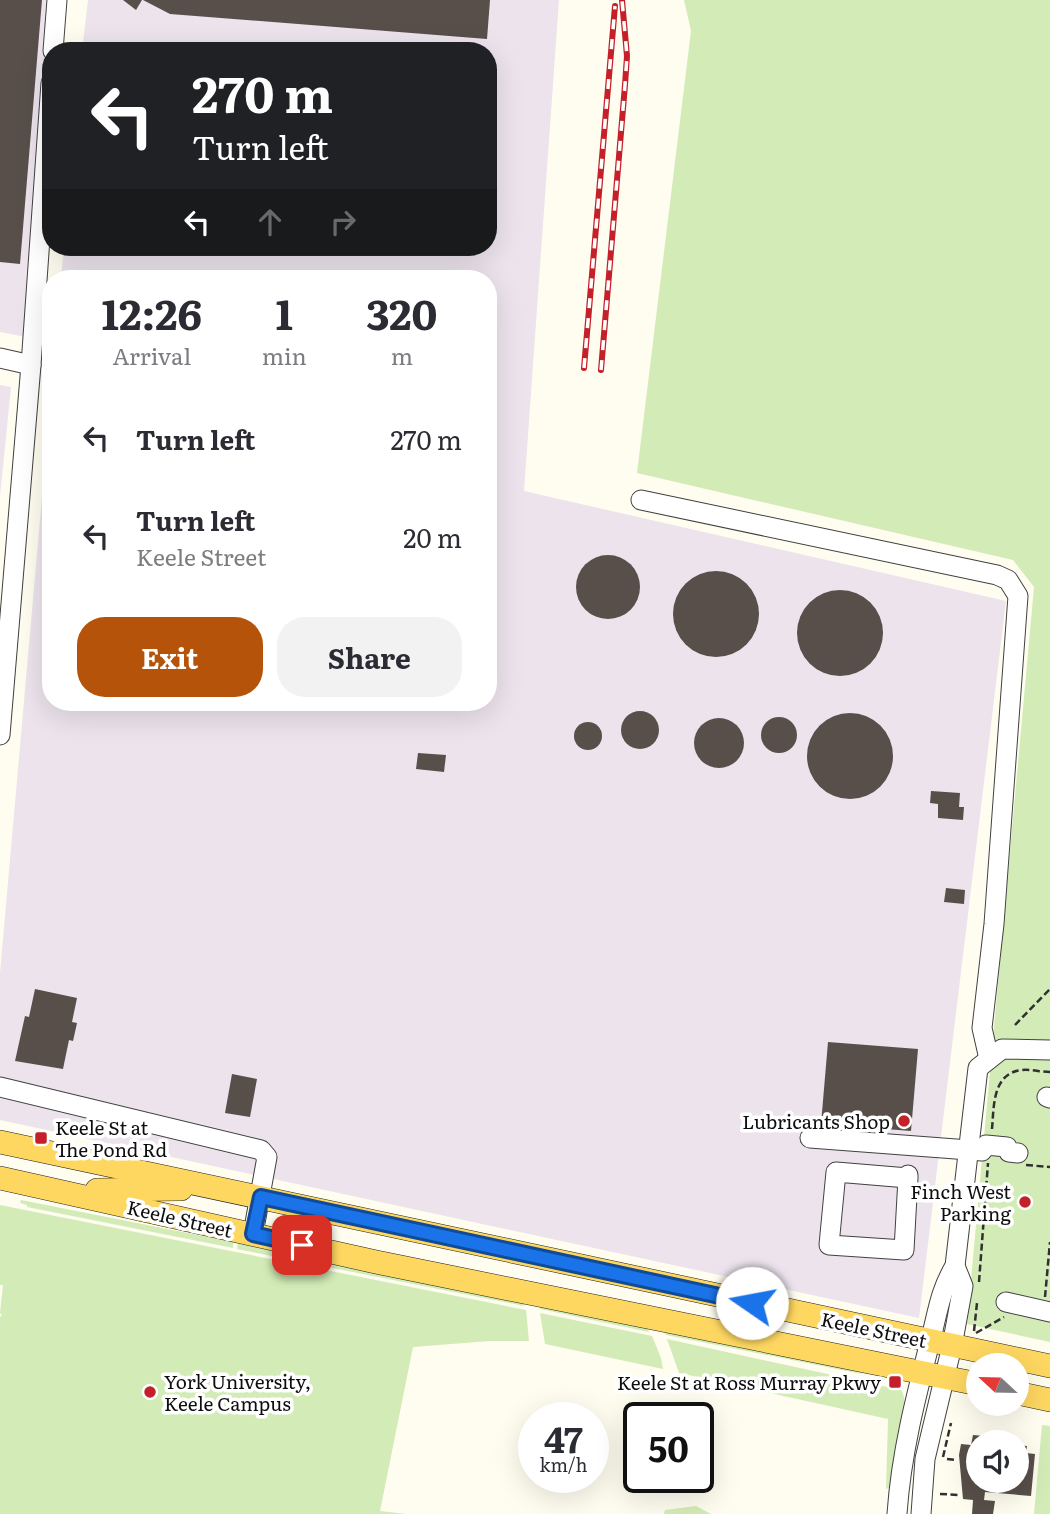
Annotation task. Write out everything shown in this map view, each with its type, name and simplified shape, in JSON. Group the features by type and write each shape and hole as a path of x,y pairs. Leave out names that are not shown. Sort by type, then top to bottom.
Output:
{"main road":[{"name":"Keele Street","path":"0,1142 1050,1366"},
{"path":"0,1171 90,1190 216,1187"},
{"name":"Keele Street","path":"0,1178 376,1262 966,1382"},
{"path":"1029,1402 1050,1400"}],"street":[{"path":"54,42 57,0"},
{"path":"0,735 42,217"},
{"path":"0,358 32,365"},
{"path":"641,500 997,575 1008,580 1013,586 1017,596 1015,644 994,924 982,1028 989,1059"},
{"path":"1013,1152 1006,1157 985,1156 978,1068 1002,1049 1050,1050"},
{"path":"0,1087 261,1150 267,1157 253,1234"},
{"path":"810,1138 909,1164"},
{"path":"909,1164 904,1250 829,1245 836,1172 909,1164 983,1150"},
{"path":"921,1514 925,1459 944,1377 941,1343 944,1285 955,1266 983,1150"},
{"path":"1006,1302 1050,1312"},
{"path":"897,1514 901,1471 921,1373 941,1343"}],"path":[{"path":"1014,1025 1037,1005 1050,989"},
{"path":"979,1282 983,1150 995,1091 1004,1077 1020,1070 1050,1073"},
{"path":"974,1335 978,1295"},
{"path":"940,1466 950,1435 952,1415"},
{"path":"947,1459 956,1460"},
{"path":"940,1494 958,1495"}],"shaded area":[{"path":"0,0 66,0 54,42 42,42 42,208 27,337 0,332"},
{"path":"88,0 559,0 524,491 1006,601 919,1318 0,1120 0,973 42,497 42,711 497,711 497,270 62,270 63,256 497,256 497,42 83,42"},
{"path":"0,385 11,387 0,496"}],"green space":[{"path":"684,0 1050,0 1050,1342 967,1324 1034,587 1013,560 637,473 691,31"},
{"path":"21,1200 233,1242 233,1248 27,1207 20,1203"},
{"name":"York University, Keele Campus","path":"0,1205 526,1310 529,1341 413,1347 380,1511 407,1514 0,1514 0,1313 3,1285 0,1285"},
{"path":"238,1243 523,1301 524,1306 237,1249"},
{"path":"538,1301 646,1324 649,1332 540,1309"},
{"path":"540,1313 652,1336 663,1369 545,1344"},
{"path":"662,1327 814,1359 867,1375 666,1335"},
{"path":"667,1339 901,1390 904,1397 903,1421 891,1487 886,1489 888,1419 679,1373"},
{"path":"1042,1425 1050,1426 1050,1514 1034,1514"},
{"path":"696,1506 711,1514 664,1514 665,1510"}],"building":[{"path":"0,0 42,0 20,264 0,262"},
{"path":"123,0 142,0 136,10"},
{"path":"143,0 490,0 487,39 170,14"},
{"path":"608,555 626,561 634,569 640,587 634,605 626,613 608,619 590,613 582,605 576,587 582,569 590,561"},
{"path":"708,571 724,571 747,583 756,597 759,614 756,631 747,645 724,657 708,657 692,650 680,638 673,622 673,606 680,590 692,578"},
{"path":"832,590 848,590 871,602 880,616 883,633 880,650 871,664 848,676 832,676 816,669 804,657 797,641 797,625 804,609 816,597"},
{"path":"640,711 653,717 659,730 653,743 640,749 627,743 621,730 627,717"},
{"path":"842,713 858,713 881,725 890,739 893,756 890,773 881,787 858,799 842,799 826,792 814,780 807,764 807,748 814,732 826,720"},
{"path":"779,717 791,723 797,735 791,747 779,753 767,747 761,735 767,723"},
{"path":"719,718 737,725 744,743 737,761 719,768 701,761 694,743 701,725"},
{"path":"588,722 598,726 602,736 598,746 588,750 578,746 574,736 578,726"},
{"path":"418,753 446,755 444,772 416,769"},
{"path":"931,791 960,793 959,807 964,807 963,820 938,818 938,804 930,803"},
{"path":"946,888 965,890 964,904 944,902"},
{"path":"35,989 77,998 72,1022 77,1023 73,1041 69,1040 63,1069 15,1061 25,1016 29,1017"},
{"path":"828,1042 918,1049 911,1131 821,1124"},
{"path":"232,1074 257,1079 250,1117 225,1113"},
{"path":"961,1444 966,1444 966,1493 985,1493 984,1500 995,1501 993,1514 972,1514 973,1500 963,1499 959,1455"},
{"path":"1029,1453 1035,1454 1031,1496 996,1493 1029,1493"}],"railway":[{"path":"601,370 627,56 622,0"},
{"path":"584,368 615,6"}],"place":[{"name":"Lubricants Shop","path":"904,1121"},
{"name":"Keele St at The Pond Rd","path":"41,1138"},
{"name":"Finch West Parking","path":"1025,1202"},
{"name":"Keele St at Ross Murray Pkwy","path":"895,1382"},
{"name":"York University, Keele Campus","path":"150,1392"}],"route":[{"path":"302,1245 253,1234 261,1197 752,1303"}]}
